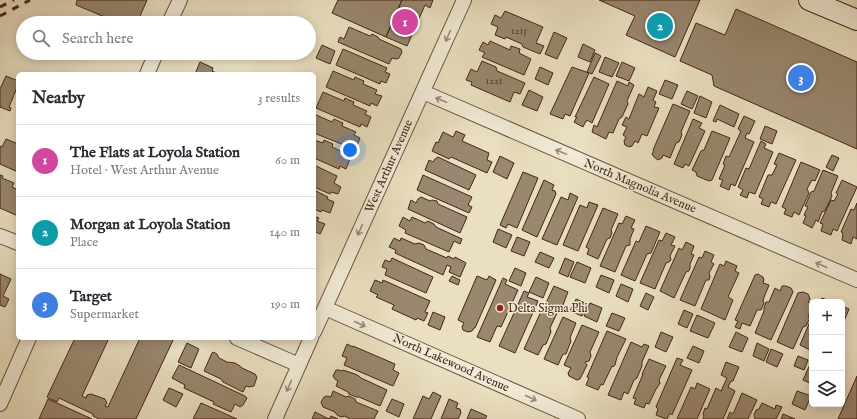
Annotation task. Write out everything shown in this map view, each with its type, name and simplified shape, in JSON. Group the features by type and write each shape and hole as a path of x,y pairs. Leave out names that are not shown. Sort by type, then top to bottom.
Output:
{"main road":[{"path":"810,0 857,20"}],"street":[{"path":"172,16 180,0"},
{"name":"West Arthur Avenue","path":"316,328 464,0"},
{"path":"148,72 153,60"},
{"name":"North Magnolia Avenue","path":"422,92 857,280"},
{"path":"0,236 16,243"},
{"name":"North Lakewood Avenue","path":"325,308 578,419"},
{"path":"0,404 28,340"},
{"path":"242,340 299,365"},
{"path":"275,419 310,340"}],"building":[{"path":"77,0 147,0 140,16 102,16 76,5"},
{"path":"338,0 402,0 386,37 332,13"},
{"path":"402,0 433,0 430,8 425,5 407,46 386,37"},
{"path":"599,0 700,0 675,57 626,35 635,16"},
{"path":"736,9 857,62 857,149 714,86 712,75 680,61 696,23 725,35"},
{"path":"505,11 543,27 536,43 544,46 540,54 523,47 522,44 506,37 505,39 495,35 498,27 491,24 495,15 501,18"},
{"path":"349,27 370,36 372,34 379,39 401,49 402,52 399,58 392,58 389,64 338,42 340,37 344,39"},
{"path":"554,32 567,38 557,59 545,54"},
{"path":"490,41 510,50 511,46 520,49 519,53 531,59 524,75 482,57 485,53 479,50 483,42 488,45"},
{"path":"583,44 595,50 590,62 578,57"},
{"path":"322,45 335,51 330,64 316,58"},
{"path":"343,49 387,68 385,72 390,74 386,83 381,81 380,84 336,65"},
{"path":"595,53 601,56 592,74 587,72"},
{"path":"605,57 619,63 612,77 599,72"},
{"path":"482,61 496,67 497,71 525,83 520,94 514,92 510,102 471,85 472,82 466,80 471,69 477,72"},
{"path":"200,62 213,68 212,71 214,72 196,72"},
{"path":"622,62 635,68 629,81 616,76"},
{"path":"540,67 553,73 548,85 535,79"},
{"path":"572,67 589,73 570,116 565,114 563,119 550,114"},
{"path":"333,71 354,80 355,77 364,81 363,84 377,90 375,94 382,96 377,106 371,103 370,106 326,87"},
{"path":"6,76 16,80 16,90 9,107 11,108 10,111 0,107 0,89"},
{"path":"594,77 609,84 592,123 587,120 583,127 574,122 577,117 575,117"},
{"path":"665,80 678,85 672,99 659,94"},
{"path":"617,81 628,86 629,82 634,85 622,117 619,119 613,133 609,132 606,139 592,132 594,125 597,127"},
{"path":"648,87 657,91 653,100 656,102 654,107 659,108 647,136 642,134 638,143 635,141 632,146 629,147 625,145 624,141 626,137 623,135 627,127 622,125 626,117 629,119 639,94 644,97"},
{"path":"529,90 543,97 537,111 522,105"},
{"path":"687,91 698,96 692,109 681,104"},
{"path":"323,92 344,101 345,98 354,102 353,105 367,111 365,114 371,117 367,127 361,124 360,127 316,108"},
{"path":"700,96 712,102 706,118 694,113"},
{"path":"673,104 690,111 681,132 682,135 679,142 676,143 670,158 663,155 662,158 658,160 652,154 653,150"},
{"path":"720,105 739,114 734,127 717,119 716,122 713,121"},
{"path":"316,115 332,122 334,119 343,123 342,126 356,132 354,135 360,138 356,148 350,145 349,147 316,134"},
{"path":"744,116 755,121 749,134 747,133 745,138 754,142 735,186 731,184 729,190 720,186 723,180 719,179 725,165 723,164 726,156 729,157 741,131 738,129"},
{"path":"693,119 702,123 699,128 705,131 689,166 685,164 683,168 674,164"},
{"path":"765,126 777,131 772,144 760,139"},
{"path":"456,131 465,135 462,141 489,153 487,160 492,162 487,173 451,157 449,159 432,151 443,132 453,137"},
{"path":"712,131 730,138 712,180 709,181 697,176 696,172 692,170 701,151 704,150"},
{"path":"6,139 16,143 16,171 0,164 0,146 2,147"},
{"path":"324,140 333,144 332,147 345,153 344,157 350,159 346,169 340,166 339,169 316,159 316,141 323,143"},
{"path":"761,141 766,144 764,148 773,152 755,194 749,192 747,198 740,195 743,190 738,187 746,168 749,169"},
{"path":"779,153 796,160 776,204 771,202 769,207 761,204 763,199 759,197 768,175 772,175 777,165 774,164"},
{"path":"832,155 839,158 833,171 826,167"},
{"path":"500,156 514,163 507,179 493,172"},
{"path":"438,157 476,175 469,190 425,170 429,160 433,162"},
{"path":"801,162 820,170 815,181 812,180 807,189 809,193 799,215 794,212 792,217 784,214 786,209 782,207"},
{"path":"316,166 337,176 334,183 341,187 338,194 331,192 330,194 316,188"},
{"path":"823,170 838,176 831,193 832,196 825,211 822,212 818,222 816,220 812,228 803,223 806,216 804,215 808,207 805,206 811,192 814,191"},
{"path":"523,172 538,178 517,228 508,224 506,228 500,225"},
{"path":"0,175 3,176 2,178 14,183 12,187 16,189 16,215 0,208"},
{"path":"423,175 472,197 468,205 472,207 469,213 417,190"},
{"path":"544,180 554,185 552,190 555,191 556,194 537,237 522,230"},
{"path":"842,180 857,187 837,231 833,229 831,235 821,231 823,224 820,223 831,200 834,201 838,194 836,193"},
{"path":"316,191 334,202 330,213 322,210 321,212 316,210"},
{"path":"570,193 578,197 557,245 542,239 561,197 568,200"},
{"path":"421,197 430,201 437,201 438,204 467,217 460,233 408,209 411,200 416,203"},
{"path":"589,202 598,205 578,251 563,245 580,205 587,208"},
{"path":"857,203 857,239 853,237 851,244 842,240 843,233 841,232 851,209 854,210"},
{"path":"603,208 618,214 611,230 612,233 610,238 607,239 598,259 587,254 589,249 586,247"},
{"path":"626,216 635,220 631,228 634,229 630,239 630,245 626,246 615,272 600,266 619,223 622,224"},
{"path":"316,217 319,218 317,221 325,224 320,234 316,232"},
{"path":"403,217 410,221 412,217 425,223 428,221 436,227 462,239 460,244 454,241 449,252 405,233 406,230 399,226"},
{"path":"646,226 660,232 651,253 647,254 635,281 621,275 636,241 639,242"},
{"path":"498,229 512,235 506,248 493,242"},
{"path":"666,233 675,237 671,245 675,246 670,256 671,260 666,263 655,289 640,283 659,240 662,241"},
{"path":"517,237 530,242 524,256 511,251"},
{"path":"394,238 400,241 401,238 415,244 419,243 424,245 426,249 447,258 448,256 454,259 455,257 466,263 460,277 449,272 451,267 447,265 443,275 395,253 396,250 389,247"},
{"path":"686,242 694,246 691,254 694,255 689,271 686,272 674,298 660,291 679,248 682,250"},
{"path":"705,251 714,255 711,262 714,264 709,273 709,280 706,280 695,306 680,300 699,257 702,258"},
{"path":"540,252 554,258 549,268 535,262"},
{"path":"392,258 433,277 426,293 385,275 387,269 382,267 385,260 390,262"},
{"path":"565,258 574,262 568,277 559,273"},
{"path":"726,261 737,266 735,271 739,273 728,297 733,300 725,320 701,309 720,264 724,266"},
{"path":"577,262 591,268 585,283 570,277"},
{"path":"515,268 526,273 521,286 509,281"},
{"path":"0,274 11,279 3,296 9,299 5,307 0,305"},
{"path":"758,274 763,277 763,283 769,285 763,300 764,303 761,310 757,310 750,326 742,323 740,329 735,327 738,321 735,320 755,275"},
{"path":"601,275 614,280 609,293 596,287"},
{"path":"452,276 460,280 458,285 449,281"},
{"path":"477,276 487,280 489,276 496,280 475,328 468,332 463,330 462,327 464,323 458,320"},
{"path":"536,277 549,283 543,298 529,292"},
{"name":"Delta Sigma Phi","path":"503,278 507,280 505,284 518,290 501,327 497,326 490,342 477,337"},
{"path":"375,280 382,283 383,280 430,301 425,312 428,313 424,321 417,318 416,320 392,309 394,305 376,297 378,295 370,291"},
{"path":"621,284 633,289 628,302 616,296"},
{"path":"554,286 568,292 561,310 546,303"},
{"path":"782,286 791,288 793,292 771,340 755,333 766,302 769,302 775,288 780,291"},
{"path":"524,291 529,293 527,297 538,301 515,353 499,346"},
{"path":"803,292 808,294 810,299 808,302 809,320 806,326 803,327 793,349 777,342 798,293"},
{"path":"646,293 654,297 648,310 640,306"},
{"path":"576,299 587,304 582,316 570,311"},
{"path":"590,303 602,308 597,322 584,316"},
{"path":"543,307 557,313 550,328 551,332 546,344 543,345 538,355 524,349"},
{"path":"845,307 849,309 845,319"},
{"path":"684,310 693,314 687,328 678,324"},
{"path":"433,312 445,317 440,330 428,325"},
{"path":"612,313 625,318 619,331 606,326"},
{"path":"697,315 715,323 708,338 690,331"},
{"path":"563,317 576,323 566,354 563,354 558,365 544,359"},
{"path":"809,324 809,350 800,345"},
{"path":"582,325 599,332 590,352 591,356 589,361 585,362 587,365 580,379 577,380 569,376 568,373 571,368 564,365"},
{"path":"607,331 626,339 617,357 615,365 613,367 612,366 603,385 601,384 598,390 586,385 589,378 587,377"},
{"path":"661,332 673,337 666,352 655,347"},
{"path":"736,332 748,338 742,352 729,347"},
{"path":"74,340 108,340 82,396 86,398 87,395 91,394 105,399 107,403 105,406 108,407 139,340 173,340 136,419 99,419 93,416 93,414 59,398 57,402 47,397"},
{"path":"631,342 642,347 644,344 649,346 637,378 634,380 628,394 624,392 621,400 608,395"},
{"path":"187,343 199,349 191,368 178,362"},
{"path":"757,343 769,349 764,361 753,356"},
{"path":"347,344 395,364 393,370 399,373 393,386 344,365 347,358 342,356"},
{"path":"693,346 704,351 699,363 687,358"},
{"path":"771,349 783,354 777,367 766,362"},
{"path":"213,352 217,354 219,358 227,362 235,363 255,374 257,377 254,386 246,386 243,392 204,371"},
{"path":"798,356 808,360 804,370 794,366"},
{"path":"677,358 683,360 680,365 692,370 672,415 670,413 666,419 656,415 658,409 656,407"},
{"path":"649,359 666,366 659,380 660,383 649,404 646,403 644,408 634,404 636,399 633,398"},
{"path":"726,362 739,367 733,381 731,381 728,387 735,391 723,419 703,419 705,408 707,409 716,388 721,391 727,378 721,375"},
{"path":"179,365 247,398 240,407 235,404 231,412 213,404 214,402 184,388 185,385 172,378"},
{"path":"809,367 809,383 803,380"},
{"path":"336,370 343,370 355,374 387,390 380,406 349,394 336,386 338,381 333,376"},
{"path":"857,376 857,419 838,419 843,407 845,407 845,403"},
{"path":"697,383 710,389 697,419 677,419 691,387 695,389"},
{"path":"169,388 183,394 176,407 163,400"},
{"path":"333,391 346,397 349,396 355,399 356,402 378,411 374,419 350,419 345,416 341,417 335,412 323,407 321,402 324,397 331,397"},
{"path":"797,391 809,395 809,401 805,410 792,404"},
{"path":"433,392 441,396 431,419 413,419 423,396 429,399"},
{"path":"742,393 757,400 748,419 727,419 730,412 733,414"},
{"path":"48,399 92,419 39,419"},
{"path":"392,399 404,404 399,417 386,411"},
{"path":"449,399 458,403 456,408 460,409 461,413 458,419 441,419"},
{"path":"201,403 237,419 193,419"},
{"path":"762,403 775,409 776,405 782,407 776,419 755,419 754,415 756,410 759,409"},
{"path":"471,409 487,416 485,419 467,419"},
{"path":"315,412 329,419 312,419"},
{"path":"783,414 795,419 781,419"},
{"path":"331,416 338,419 329,419"}],"railway":[{"path":"0,7 14,0"},
{"path":"0,16 30,0"}],"place":[{"name":"The Flats at Loyola Station","path":"405,22"},
{"name":"Morgan at Loyola Station","path":"660,26"},
{"name":"Target","path":"801,78"},
{"name":"Delta Sigma Phi","path":"500,308"}]}
